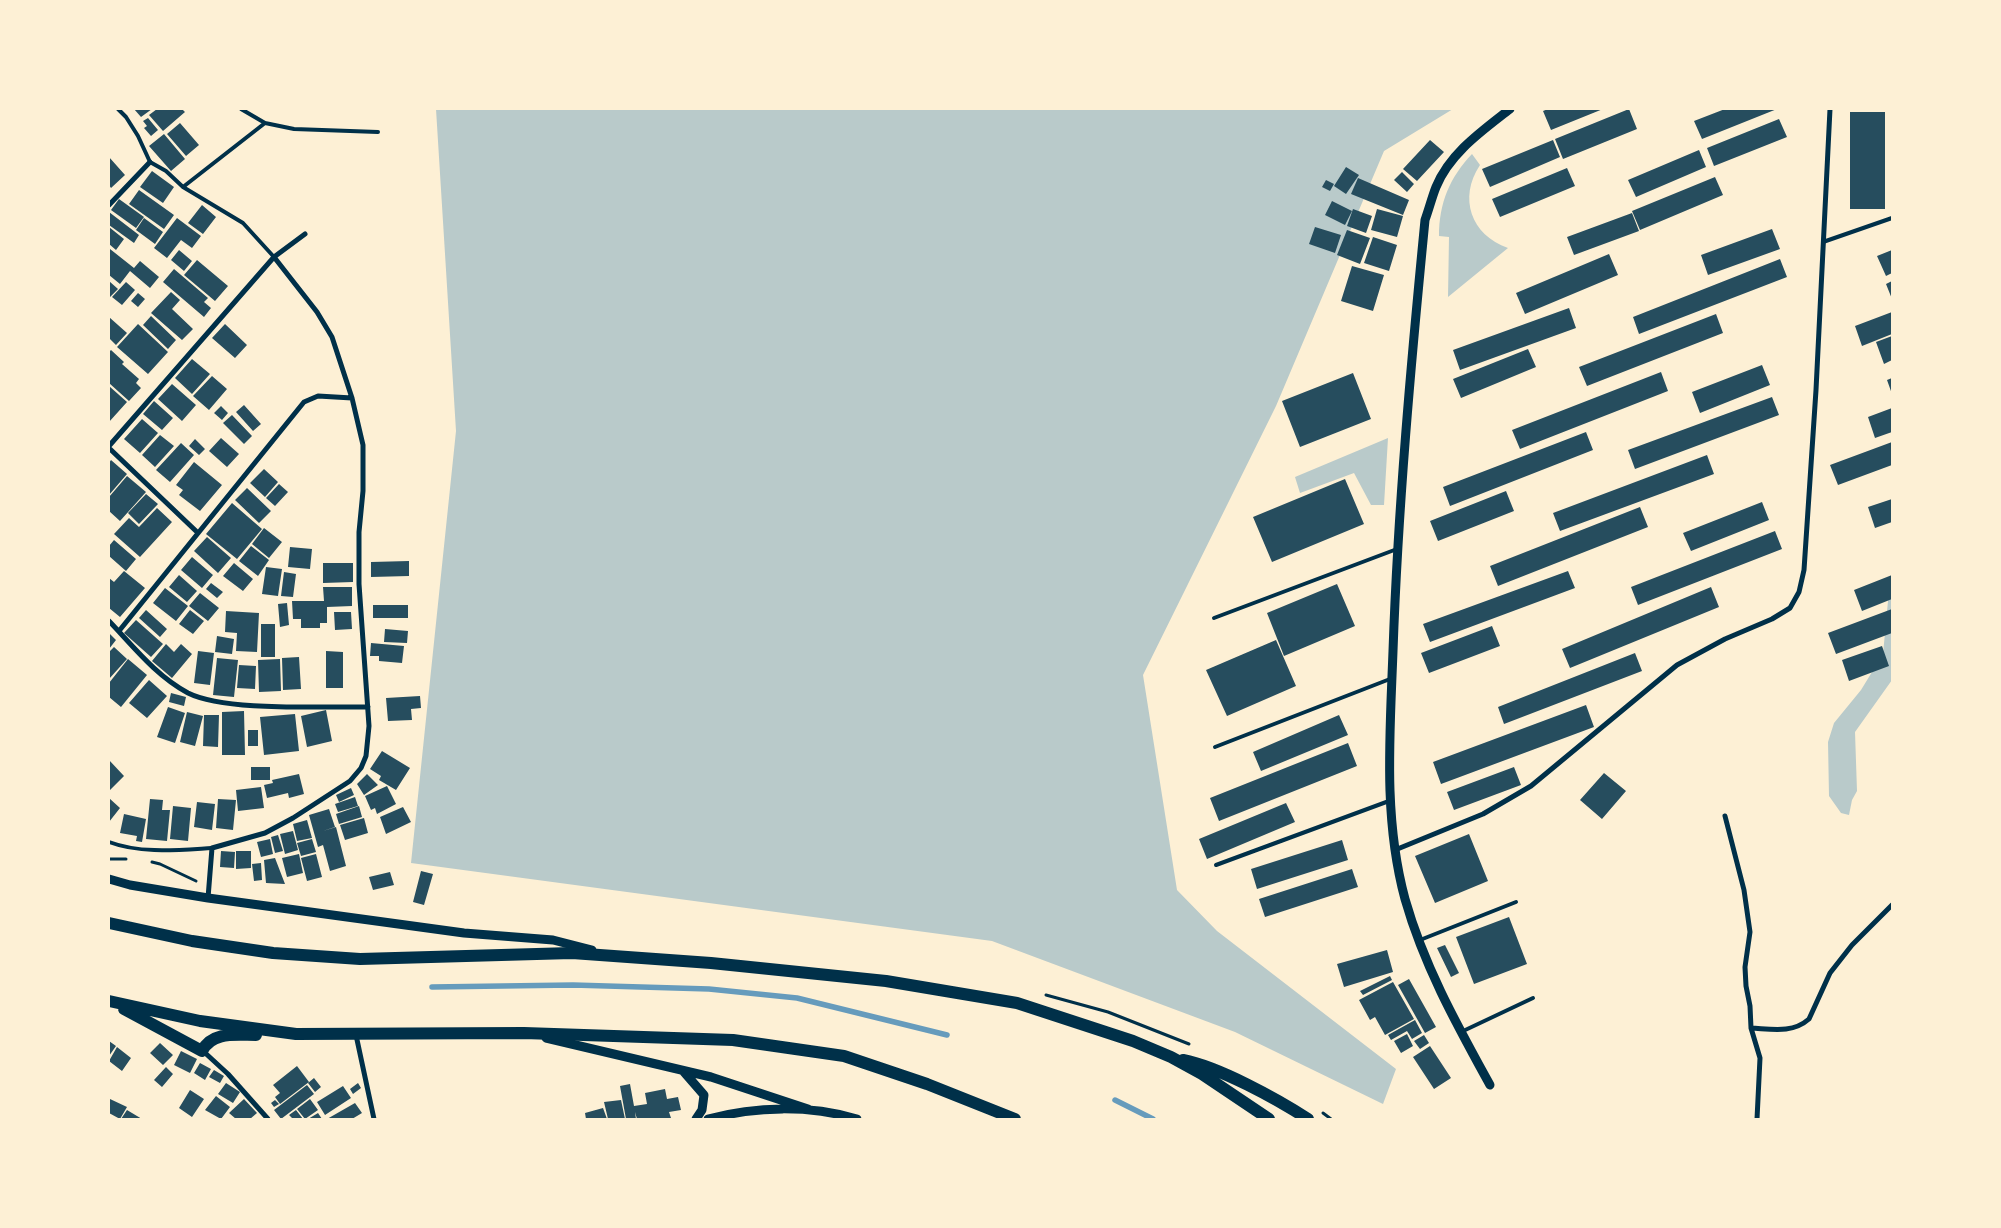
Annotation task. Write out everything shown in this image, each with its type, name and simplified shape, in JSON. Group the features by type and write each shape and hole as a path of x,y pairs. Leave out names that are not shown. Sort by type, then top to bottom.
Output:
{"main road":[{"path":"109,923 192,942 274,953 360,958 572,953 711,963 886,981 1017,1003 1124,1038 1171,1057 1202,1074 1269,1119"},
{"path":"112,1003 200,1021 296,1034"},
{"path":"112,1003 202,1051 206,1042 217,1036 296,1034 524,1032 733,1040 844,1056 928,1084 1015,1119"},
{"path":"1171,1057 1200,1063 1289,1106 1308,1119"}],"street":[{"path":"1490,1085 1436,984 1418,941 1404,897 1389,801 1401,474 1425,220 1436,185 1451,162 1467,143 1510,109"},
{"path":"1396,850 1458,826 1506,802 1554,768 1677,665 1725,639 1772,619 1790,608 1799,592 1804,570 1816,390 1830,109"},
{"path":"109,205 150,162"},
{"path":"197,532 109,447 274,257 305,234"},
{"path":"208,898 212,848 265,833 293,818 350,781 361,768 366,756 369,726 359,584 363,445 352,398 332,337 317,312 274,257"},
{"path":"118,631 304,402 318,396 352,398"},
{"path":"109,621 165,678 189,693 206,698 258,705 368,706"},
{"path":"1725,816 1744,890 1750,932 1745,967 1750,1006 1750,1028 1760,1058 1757,1119"},
{"path":"109,879 208,898 464,932 552,940 614,956"},
{"path":"1750,1028 1787,1030 1803,1024 1809,1019 1830,973 1852,945 1892,905"},
{"path":"524,1032 711,1077 808,1109 857,1119"},
{"path":"356,1034 374,1119"},
{"path":"202,1051 228,1074 268,1119"},
{"path":"684,1072 704,1095 702,1110 696,1119"},
{"path":"708,1119 728,1114 808,1109"}],"lane":[{"path":"118,109 134,130 150,162 166,171 183,187 243,223 274,257"},
{"path":"241,109 265,122 294,129 378,132"},
{"path":"183,187 265,122"},
{"path":"1823,242 1892,218"},
{"path":"1214,618 1398,549"},
{"path":"1215,747 1392,679"},
{"path":"1216,865 1389,801"},
{"path":"109,842 138,849 162,851 212,848"},
{"path":"1418,941 1516,902"},
{"path":"1461,1032 1532,998"}],"shaded area":[{"path":"436,109 1453,109 1384,151 1276,406 1143,675 1177,890 1217,931 1396,1069 1383,1104 1235,1032 992,941 411,863 456,431"},
{"path":"1472,154 1480,165 1473,178 1470,190 1469,202 1472,214 1477,225 1485,234 1495,242 1508,248 1448,297 1449,237 1439,236 1441,213 1452,181"},
{"path":"1388,438 1384,505 1371,505 1354,473 1300,493 1295,477"},
{"path":"1892,582 1892,680 1855,732 1857,791 1852,800 1849,815 1841,813 1829,796 1828,742 1834,723 1861,690 1883,654 1888,601"}],"building":[{"path":"134,109 152,109 141,117"},
{"path":"157,109 182,109 185,112 163,131 149,115"},
{"path":"1548,109 1603,109 1551,130 1543,111"},
{"path":"1629,109 1637,129 1563,159 1555,139"},
{"path":"1725,109 1777,109 1702,139 1694,121"},
{"path":"1850,112 1885,112 1885,209 1850,209"},
{"path":"148,118 158,130 151,136 144,128 147,126 143,121"},
{"path":"1779,119 1787,137 1714,166 1707,148"},
{"path":"180,123 199,145 186,156 167,134"},
{"path":"164,134 185,159 171,171 149,146"},
{"path":"1430,140 1444,152 1417,181 1403,169"},
{"path":"1553,140 1560,157 1490,187 1482,169"},
{"path":"1699,150 1706,167 1636,197 1628,180"},
{"path":"109,157 125,175 111,188 109,185"},
{"path":"1346,167 1359,175 1346,194 1334,186"},
{"path":"1567,168 1575,186 1500,217 1492,199"},
{"path":"152,171 174,187 163,203 140,187"},
{"path":"1402,172 1414,184 1407,192 1394,180"},
{"path":"1715,177 1723,195 1640,230 1632,211"},
{"path":"1358,178 1409,200 1403,215 1351,194"},
{"path":"1326,180 1334,184 1330,191 1322,187"},
{"path":"139,190 174,215 164,229 129,204"},
{"path":"119,199 144,217 136,228 111,210"},
{"path":"1332,201 1352,211 1345,225 1325,215"},
{"path":"202,205 216,217 203,234 188,223"},
{"path":"1353,209 1372,216 1366,233 1347,226"},
{"path":"1377,209 1403,216 1397,237 1371,230"},
{"path":"109,212 139,235 134,243 109,225"},
{"path":"1632,213 1639,231 1574,255 1567,237"},
{"path":"144,218 163,232 155,244 136,230"},
{"path":"177,218 201,236 192,248 181,240 167,258 154,248"},
{"path":"109,227 124,239 116,250 109,244"},
{"path":"1315,227 1341,235 1335,253 1309,244"},
{"path":"1772,229 1780,249 1708,275 1701,255"},
{"path":"1347,230 1370,238 1360,264 1337,255"},
{"path":"1373,237 1397,245 1389,271 1364,263"},
{"path":"110,249 134,268 140,261 159,277 150,288 130,271 120,284 109,275"},
{"path":"179,250 192,261 184,271 171,260"},
{"path":"1892,250 1892,273 1886,276 1877,256"},
{"path":"1609,254 1618,275 1525,314 1516,293"},
{"path":"1780,259 1787,277 1639,334 1633,317"},
{"path":"197,260 228,286 215,301 184,275"},
{"path":"1352,266 1384,275 1373,311 1341,301"},
{"path":"174,269 208,298 204,302 211,308 204,317 163,282"},
{"path":"109,281 118,289 109,298"},
{"path":"1892,281 1892,299 1886,284"},
{"path":"126,282 135,290 122,305 112,297"},
{"path":"171,292 180,300 172,309 193,329 182,340 151,313"},
{"path":"138,293 145,299 138,307 131,301"},
{"path":"1569,308 1576,328 1460,370 1453,350"},
{"path":"1892,312 1892,334 1862,346 1855,326"},
{"path":"1716,314 1723,333 1587,386 1579,367"},
{"path":"151,316 176,340 168,349 143,325"},
{"path":"109,317 127,333 116,345 109,338"},
{"path":"138,324 168,352 148,374 117,347"},
{"path":"225,324 247,345 235,358 212,338"},
{"path":"1892,336 1892,360 1884,364 1876,342"},
{"path":"1528,349 1536,367 1461,398 1453,379"},
{"path":"111,350 124,362 122,364 139,379 136,383 141,388 129,401 109,383 109,352"},
{"path":"192,359 210,374 192,394 175,378"},
{"path":"1762,365 1770,385 1700,413 1692,392"},
{"path":"1661,372 1668,391 1520,449 1512,430"},
{"path":"1353,373 1371,419 1300,447 1282,401"},
{"path":"212,376 227,389 209,410 193,396"},
{"path":"1892,378 1892,394 1887,380"},
{"path":"172,384 196,405 182,421 158,399"},
{"path":"109,386 127,402 109,422"},
{"path":"1772,397 1779,415 1635,469 1628,450"},
{"path":"154,401 173,418 162,430 143,414"},
{"path":"244,405 261,424 253,431 236,412"},
{"path":"221,406 228,413 222,420 214,413"},
{"path":"1892,408 1892,432 1875,438 1868,417"},
{"path":"232,415 252,436 244,444 223,423"},
{"path":"142,419 158,433 140,453 124,439"},
{"path":"1586,432 1593,450 1450,506 1443,487"},
{"path":"160,435 174,446 155,467 142,455"},
{"path":"221,438 239,454 227,467 209,451"},
{"path":"195,439 205,449 199,455 189,446"},
{"path":"1892,442 1892,465 1838,485 1830,465"},
{"path":"181,443 194,455 170,482 156,470"},
{"path":"1707,455 1714,474 1560,531 1553,513"},
{"path":"111,460 127,474 109,495 109,463"},
{"path":"194,462 222,485 200,511 179,495 183,490 176,485"},
{"path":"264,469 278,482 265,497 250,483"},
{"path":"127,476 146,492 120,521 109,511 109,497"},
{"path":"1345,479 1364,524 1272,562 1253,517"},
{"path":"279,484 288,492 275,506 266,498"},
{"path":"247,488 271,511 259,523 235,500"},
{"path":"1506,491 1514,511 1438,541 1430,521"},
{"path":"146,494 158,504 139,524 128,513"},
{"path":"1892,499 1892,522 1875,528 1868,507"},
{"path":"1762,502 1769,520 1691,551 1683,533"},
{"path":"232,503 262,529 237,559 206,534"},
{"path":"1640,507 1648,527 1498,586 1490,566"},
{"path":"157,508 172,522 140,557 114,534 129,518 139,527"},
{"path":"264,528 282,542 269,558 252,544"},
{"path":"1775,531 1782,549 1638,605 1631,587"},
{"path":"207,537 231,558 218,573 194,551"},
{"path":"114,540 136,559 126,571 109,556 109,546"},
{"path":"251,546 269,560 258,576 239,561"},
{"path":"290,547 312,549 310,569 288,567"},
{"path":"192,557 213,575 202,588 181,570"},
{"path":"409,561 409,576 371,577 371,562"},
{"path":"234,563 253,579 243,591 223,576"},
{"path":"323,563 353,563 353,582 323,583"},
{"path":"266,567 282,569 278,596 262,594"},
{"path":"124,571 145,588 120,617 109,608 109,578 114,582"},
{"path":"1568,571 1575,588 1430,642 1423,624"},
{"path":"284,572 296,574 293,597 281,596"},
{"path":"179,575 197,591 187,602 169,587"},
{"path":"1892,575 1892,599 1862,611 1854,590"},
{"path":"211,583 223,592 217,598 206,589"},
{"path":"1337,584 1355,626 1284,656 1267,613"},
{"path":"323,587 352,587 352,606 327,607 327,623 320,623 320,628 301,628 301,619 293,619 292,601 324,601"},
{"path":"1711,587 1719,607 1570,668 1562,649"},
{"path":"165,588 188,606 176,621 153,603"},
{"path":"200,593 219,608 208,621 189,606"},
{"path":"287,603 289,625 280,627 278,604"},
{"path":"373,605 408,605 408,618 373,618"},
{"path":"1892,609 1892,633 1836,654 1828,633"},
{"path":"146,610 167,629 160,637 139,618"},
{"path":"190,610 204,621 193,634 179,624"},
{"path":"226,611 259,613 257,652 236,651 237,633 225,632"},
{"path":"334,612 351,612 352,629 335,630"},
{"path":"136,620 163,644 151,657 124,633"},
{"path":"261,624 275,624 275,657 261,657"},
{"path":"1492,626 1500,646 1429,673 1421,653"},
{"path":"385,629 408,631 407,643 384,642"},
{"path":"109,633 116,640 109,649"},
{"path":"217,636 234,639 232,654 215,652"},
{"path":"1276,640 1296,686 1227,716 1206,670"},
{"path":"371,643 404,646 402,663 379,661 379,656 370,656"},
{"path":"166,644 174,652 181,644 192,654 172,678 152,661"},
{"path":"1882,646 1889,666 1849,681 1842,660"},
{"path":"114,647 127,659 109,679 109,652"},
{"path":"198,651 214,653 210,685 194,683"},
{"path":"326,651 343,652 343,688 326,688"},
{"path":"1635,653 1642,671 1504,724 1498,707"},
{"path":"299,657 301,689 283,690 282,658"},
{"path":"217,658 238,660 234,697 213,695"},
{"path":"128,659 147,675 121,707 109,697 109,683"},
{"path":"280,659 281,691 259,692 258,660"},
{"path":"239,665 256,666 255,689 237,688"},
{"path":"149,680 167,696 147,718 129,703"},
{"path":"171,693 186,697 184,706 169,702"},
{"path":"420,696 421,708 411,709 412,720 388,721 386,698"},
{"path":"1586,705 1594,727 1441,784 1433,762"},
{"path":"168,707 185,713 175,743 157,737"},
{"path":"326,710 332,741 307,747 301,716"},
{"path":"244,711 245,755 222,755 222,712"},
{"path":"187,712 203,716 195,746 180,742"},
{"path":"295,714 299,751 264,755 260,717"},
{"path":"204,715 219,715 218,747 203,746"},
{"path":"1339,715 1348,735 1261,771 1253,752"},
{"path":"248,730 258,730 258,746 248,746"},
{"path":"1348,743 1357,766 1219,821 1210,798"},
{"path":"382,751 410,768 396,790 379,780 381,776 370,769"},
{"path":"109,760 124,776 109,791"},
{"path":"251,767 270,767 270,780 251,780"},
{"path":"1514,767 1521,785 1454,810 1447,792"},
{"path":"1604,773 1626,791 1602,819 1580,800"},
{"path":"299,774 304,794 289,798 288,793 267,798 264,785 273,783 272,780"},
{"path":"367,774 378,785 364,795 357,784"},
{"path":"387,786 396,804 377,814 375,808 371,810 365,796"},
{"path":"261,787 264,808 238,811 236,790"},
{"path":"351,788 354,795 339,802 336,795"},
{"path":"355,797 358,806 338,812 335,804"},
{"path":"109,798 120,808 109,822"},
{"path":"150,799 163,800 162,810 170,810 167,841 146,839"},
{"path":"218,799 236,800 233,830 216,828"},
{"path":"197,802 215,804 212,830 194,827"},
{"path":"1286,803 1295,822 1207,859 1199,839"},
{"path":"173,806 191,808 188,841 170,839"},
{"path":"359,806 362,817 339,824 336,814"},
{"path":"403,807 411,822 386,834 380,817"},
{"path":"329,809 335,827 323,831 336,827 346,866 330,871 323,845 318,847 309,815"},
{"path":"124,814 146,819 142,842 136,841 137,836 120,833"},
{"path":"364,818 368,833 345,840 340,825"},
{"path":"307,820 312,838 297,841 293,824"},
{"path":"293,831 298,850 285,854 280,834"},
{"path":"1469,834 1488,881 1435,903 1415,856"},
{"path":"278,835 283,851 275,853 271,837"},
{"path":"270,839 273,854 261,857 257,842"},
{"path":"312,839 316,852 301,856 297,843"},
{"path":"1342,840 1348,860 1257,889 1251,869"},
{"path":"221,851 235,852 234,868 220,867"},
{"path":"236,851 251,851 251,868 236,869"},
{"path":"299,854 303,873 287,877 282,858"},
{"path":"316,854 322,877 307,881 301,858"},
{"path":"275,858 285,884 266,883 264,860"},
{"path":"261,863 262,880 254,881 252,864"},
{"path":"1352,869 1358,887 1265,917 1259,899"},
{"path":"421,871 433,874 424,905 413,902"},
{"path":"390,872 394,885 373,890 369,877"},
{"path":"1509,917 1527,964 1474,984 1456,937"},
{"path":"1445,945 1459,973 1451,977 1437,948"},
{"path":"1387,950 1393,972 1344,987 1337,964"},
{"path":"1390,976 1392,980 1363,995 1360,991"},
{"path":"1409,979 1436,1027 1425,1033 1398,985"},
{"path":"1393,982 1414,1019 1385,1035 1375,1017 1370,1020 1359,1000"},
{"path":"1415,1020 1422,1033 1412,1039 1407,1031 1391,1040 1388,1035"},
{"path":"1407,1034 1413,1046 1401,1053 1394,1041"},
{"path":"1424,1035 1429,1043 1420,1049 1414,1041"},
{"path":"109,1041 116,1046 109,1056"},
{"path":"160,1043 173,1055 163,1065 150,1053"},
{"path":"1430,1046 1451,1078 1434,1089 1413,1057"},
{"path":"117,1047 131,1058 122,1071 109,1061"},
{"path":"181,1051 197,1059 190,1073 174,1065"},
{"path":"200,1063 211,1069 205,1080 194,1073"},
{"path":"297,1066 309,1082 280,1104 275,1097 280,1093 273,1085"},
{"path":"166,1067 173,1074 162,1087 154,1080"},
{"path":"214,1070 224,1076 220,1083 209,1077"},
{"path":"314,1078 321,1087 315,1092 308,1083"},
{"path":"226,1083 240,1092 233,1103 218,1094"},
{"path":"358,1083 361,1088 353,1094 350,1089"},
{"path":"630,1084 634,1106 647,1104 645,1093 665,1089 667,1099 678,1097 681,1110 669,1112 671,1118 666,1119 637,1119 635,1112 636,1119 626,1119 620,1086"},
{"path":"307,1085 314,1094 281,1119 274,1110"},
{"path":"343,1086 351,1098 325,1115 317,1102"},
{"path":"190,1090 204,1099 192,1117 179,1108"},
{"path":"216,1096 230,1107 221,1119 205,1110"},
{"path":"110,1099 127,1107 120,1119 109,1113"},
{"path":"244,1099 257,1113 250,1119 236,1119 229,1113"},
{"path":"310,1099 318,1110 305,1119 297,1109"},
{"path":"275,1100 279,1104 274,1107 271,1103"},
{"path":"621,1100 625,1119 608,1119 604,1102"},
{"path":"355,1103 362,1113 352,1119 327,1119"},
{"path":"603,1108 607,1119 586,1119 585,1113"},
{"path":"127,1110 142,1119 121,1119"},
{"path":"296,1110 303,1119 293,1119 289,1115"},
{"path":"318,1113 322,1119 308,1119"}],"waterway":[{"path":"432,987 573,985 709,989 797,998 947,1035"},
{"path":"1115,1100 1153,1119"}]}
